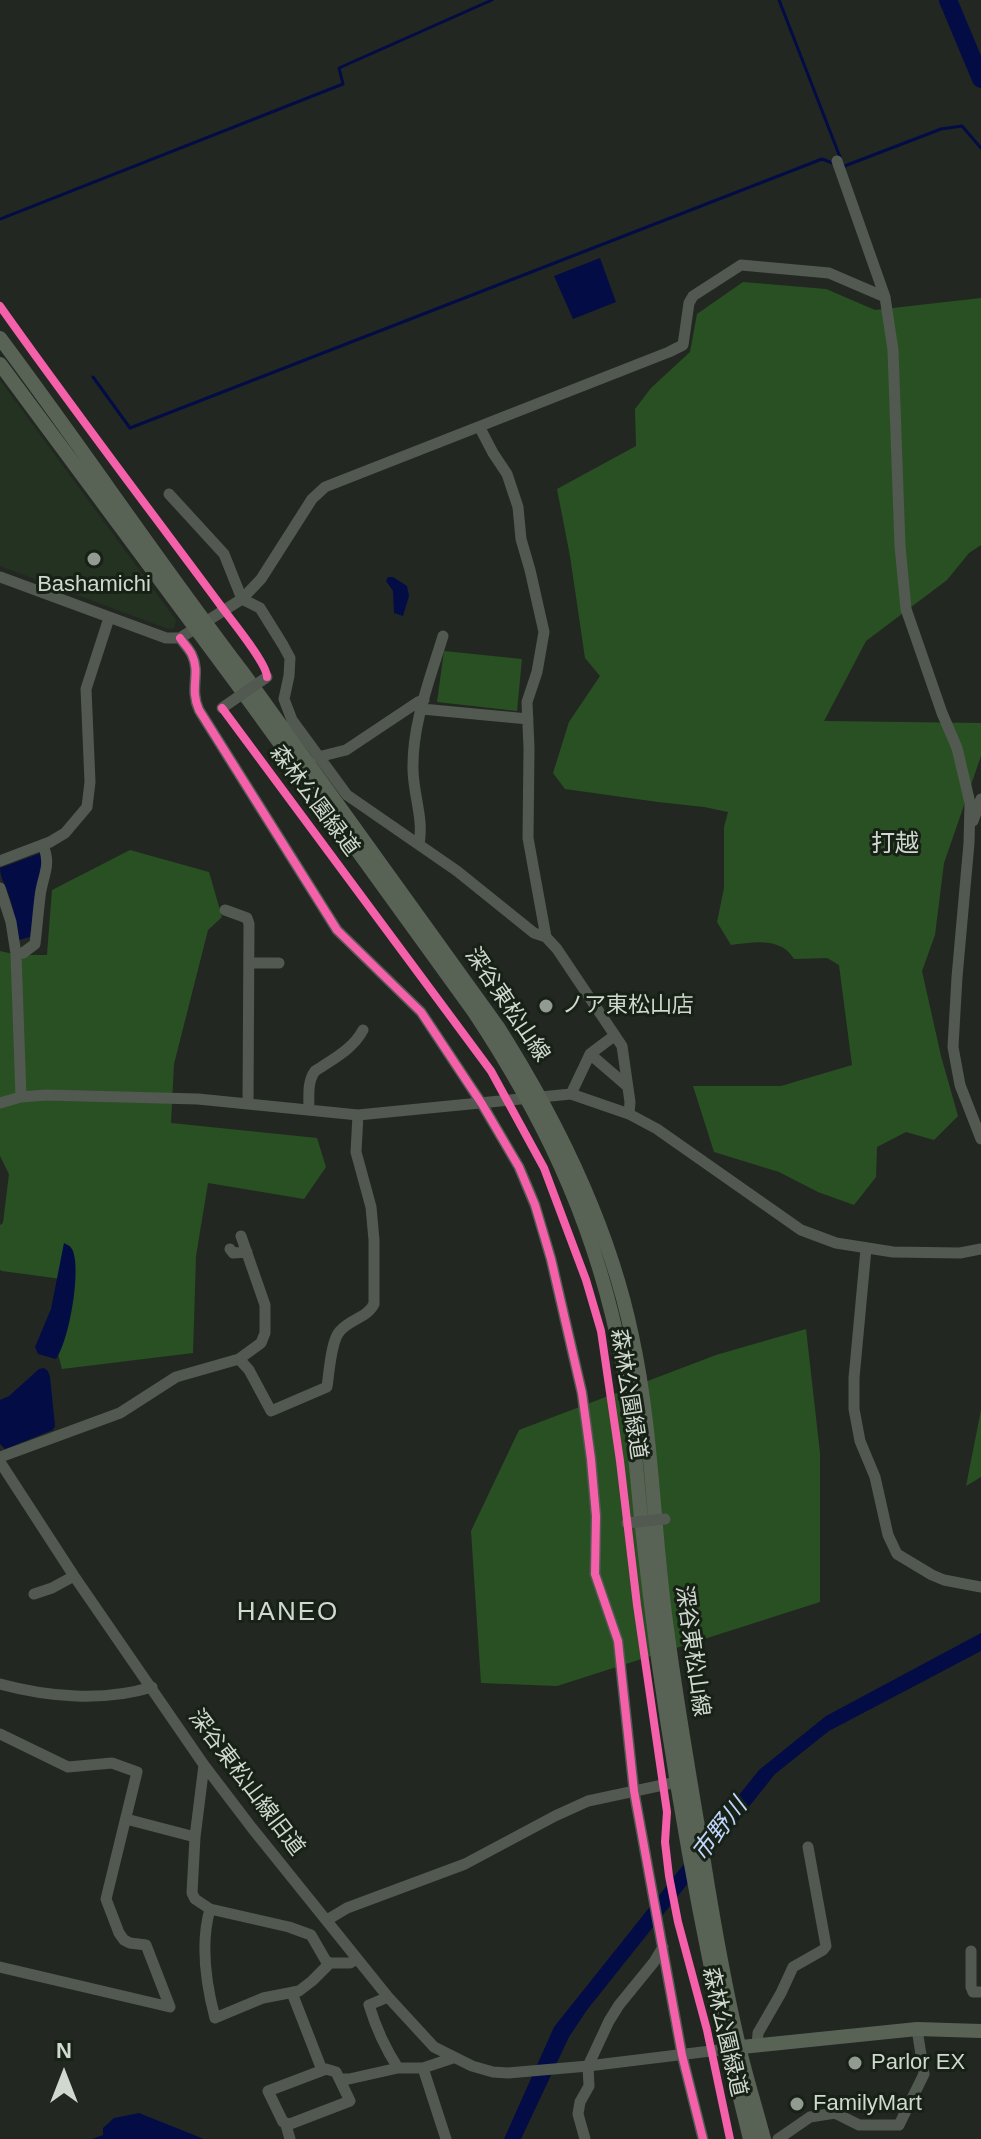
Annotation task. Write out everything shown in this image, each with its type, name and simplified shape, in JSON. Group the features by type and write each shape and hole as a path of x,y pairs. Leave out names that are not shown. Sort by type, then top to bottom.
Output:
{"main road":[{"name":"深谷東松山線","path":"0,338 103,478 200,626"},
{"name":"深谷東松山線","path":"0,364 200,626 534,1098 577,1172 601,1228 632,1335 644,1409 658,1570 685,1761 690,1820"},
{"name":"深谷東松山線","path":"534,1098 599,1266 618,1338 630,1412 655,1636 677,1782 690,1820"},
{"path":"690,1820 750,2139"},
{"path":"733,2048 917,2029 981,2031"},
{"path":"733,2048 764,2139"}],"street":[{"path":"837,161 885,297 895,379 900,546 906,609 957,748 970,803 953,1047 960,1085 981,1139"},
{"path":"0,577 166,638 180,638 242,599 261,579 312,499 325,487 683,345 689,303 693,296 741,265 829,273 885,297"},
{"path":"480,428 507,474 518,507 521,539 544,632 542,653 527,702 528,838 546,937"},
{"path":"169,494 224,554 242,599 260,608 290,658 284,699 292,720 347,795 457,871 534,933 546,937 557,949 622,1046 629,1114"},
{"path":"0,861 65,833 87,807 90,782 86,689 109,618"},
{"path":"419,844 421,833 413,772 415,744 443,636"},
{"path":"180,638 193,657 196,676 193,694 199,710 337,930 421,1012 482,1104 519,1167 535,1205 551,1259 582,1393 596,1516 595,1574 618,1641 634,1791 682,2055 703,2139"},
{"path":"222,708 267,677"},
{"path":"318,757 346,750 418,702 528,719"},
{"path":"970,829 981,799"},
{"path":"16,954 35,944 40,893 47,872 47,855 43,845"},
{"path":"0,888 11,922 16,954 21,1097"},
{"path":"225,910 247,918 249,924 248,1104"},
{"path":"249,963 279,963"},
{"path":"309,1110 310,1082 315,1071 348,1049 363,1030"},
{"path":"571,1094 590,1054 614,1036"},
{"path":"590,1054 626,1085"},
{"path":"0,1103 46,1095 198,1099 358,1115 571,1094 629,1114 657,1129 801,1230 836,1243 866,1249 927,1253 960,1253 981,1249"},
{"path":"239,1359 249,1370 271,1411 327,1387 339,1331 371,1311 374,1304 374,1240 371,1207 356,1152 358,1115"},
{"path":"0,1460 120,1413 176,1377 239,1359 261,1343 266,1327 264,1298 241,1236"},
{"path":"230,1249 233,1253 247,1252"},
{"path":"866,1249 854,1409 860,1441 875,1477 888,1535 897,1554 932,1575 981,1587"},
{"name":"深谷東松山線旧道","path":"0,1460 74,1576 204,1765 357,1959 434,2047 453,2058 493,2072 583,2067"},
{"path":"627,1523 665,1519"},
{"path":"34,1594 74,1576"},
{"path":"0,1684 47,1693 99,1696 132,1693 152,1687"},
{"path":"0,1734 68,1767 112,1763 137,1772 106,1899 124,1940 146,1945 170,2007 0,1967"},
{"path":"204,1765 195,1837 192,1893 195,1899 210,1909 311,1935 330,1963 350,1963 357,1959"},
{"path":"311,1935 347,1908 465,1864 588,1801 677,1782"},
{"path":"126,1819 195,1837"},
{"path":"757,2046 758,2033 793,1967 826,1946 808,1847"},
{"path":"210,1909 206,1966 208,1994 215,2018 263,1998 292,1993 312,1981 330,1963"},
{"path":"585,2139 578,2114 580,2102 589,2086 583,2067 619,2005 663,1947"},
{"path":"971,1951 971,1987 973,1992 981,1992"},
{"path":"292,1993 322,2070"},
{"path":"388,1997 369,2005 387,2051 398,2068"},
{"path":"778,2139 810,2117 835,2113 859,2125 899,2125 924,2074 917,2029"},
{"path":"583,2067 733,2048"},
{"path":"340,2079 398,2068 423,2068 453,2058"},
{"path":"423,2068 446,2139"},
{"path":"286,2125 350,2101 336,2072 322,2070 268,2091 290,2139"}],"shaded area":[{"path":"0,380 176,620 174,628 168,629 0,566"}],"green space":[{"path":"743,282 826,289 875,310 981,298 981,545 969,553 947,580 866,641 824,721 981,723 981,756 944,863 935,935 922,971 958,1116 934,1140 906,1132 877,1147 876,1177 854,1205 818,1192 779,1172 714,1152 693,1086 781,1086 852,1065 839,965 827,958 794,959 789,952 774,944 731,945 717,922 724,888 724,827 728,812 565,789 553,773 569,722 600,676 585,658 557,489 636,446 635,409 651,388 690,352 697,314"},
{"path":"444,651 522,659 517,711 437,702"},
{"path":"130,850 209,872 222,917 208,930 174,1064 171,1123 317,1138 326,1167 304,1199 208,1183 196,1256 193,1353 62,1369 53,1335 69,1280 0,1270 0,1225 3,1223 9,1174 0,1156 0,951 18,955 47,955 52,890"},
{"path":"806,1329 820,1453 820,1602 557,1686 481,1683 471,1531 519,1430 716,1355"},
{"path":"981,1410 981,1477 966,1486"}],"water":[{"path":"600,258 616,302 573,319 554,276"},
{"path":"388,577 407,586 409,596 403,616 394,613 393,591 386,581"},
{"path":"41,853 43,871 36,888 30,937 19,940 12,904 0,868"},
{"path":"64,1243 73,1251 75,1290 65,1338 56,1359 38,1354 35,1347 51,1309"},
{"path":"44,1368 50,1377 55,1426 53,1430 5,1449 0,1444 0,1400"},
{"name":"市野川","path":"981,1633 981,1651 829,1731 775,1774 587,2010 569,2037 521,2139 504,2139 554,2027 759,1770 826,1716"},
{"path":"139,2113 204,2139 92,2139 103,2135 103,2128 114,2118"}],"waterway":[{"path":"0,219 343,84 339,68 492,0"},
{"path":"779,0 840,157"},
{"path":"948,0 981,79"},
{"path":"842,167 941,129 962,126 981,148"},
{"path":"93,377 130,428 822,159 835,164"}],"cycle path":[{"path":"0,306 248,642 267,677"},
{"path":"180,638 194,662 195,695 199,710 337,930 421,1012 482,1104 519,1167 535,1205 551,1259 582,1393 596,1516 595,1574 618,1641 634,1791 682,2055 703,2139"},
{"name":"森林公園緑道","path":"222,708 491,1071 544,1168 586,1280 601,1331 620,1461 667,1812 665,1842 669,1876 730,2139"}],"place":[{"name":"Bashamichi","path":"94,559"},
{"name":"ノア東松山店","path":"546,1006"},
{"name":"Parlor EX","path":"855,2063"},
{"name":"FamilyMart","path":"797,2104"}],"district":[{"name":"打越","path":"895,844"},
{"name":"HANEO","path":"288,1613"}]}
